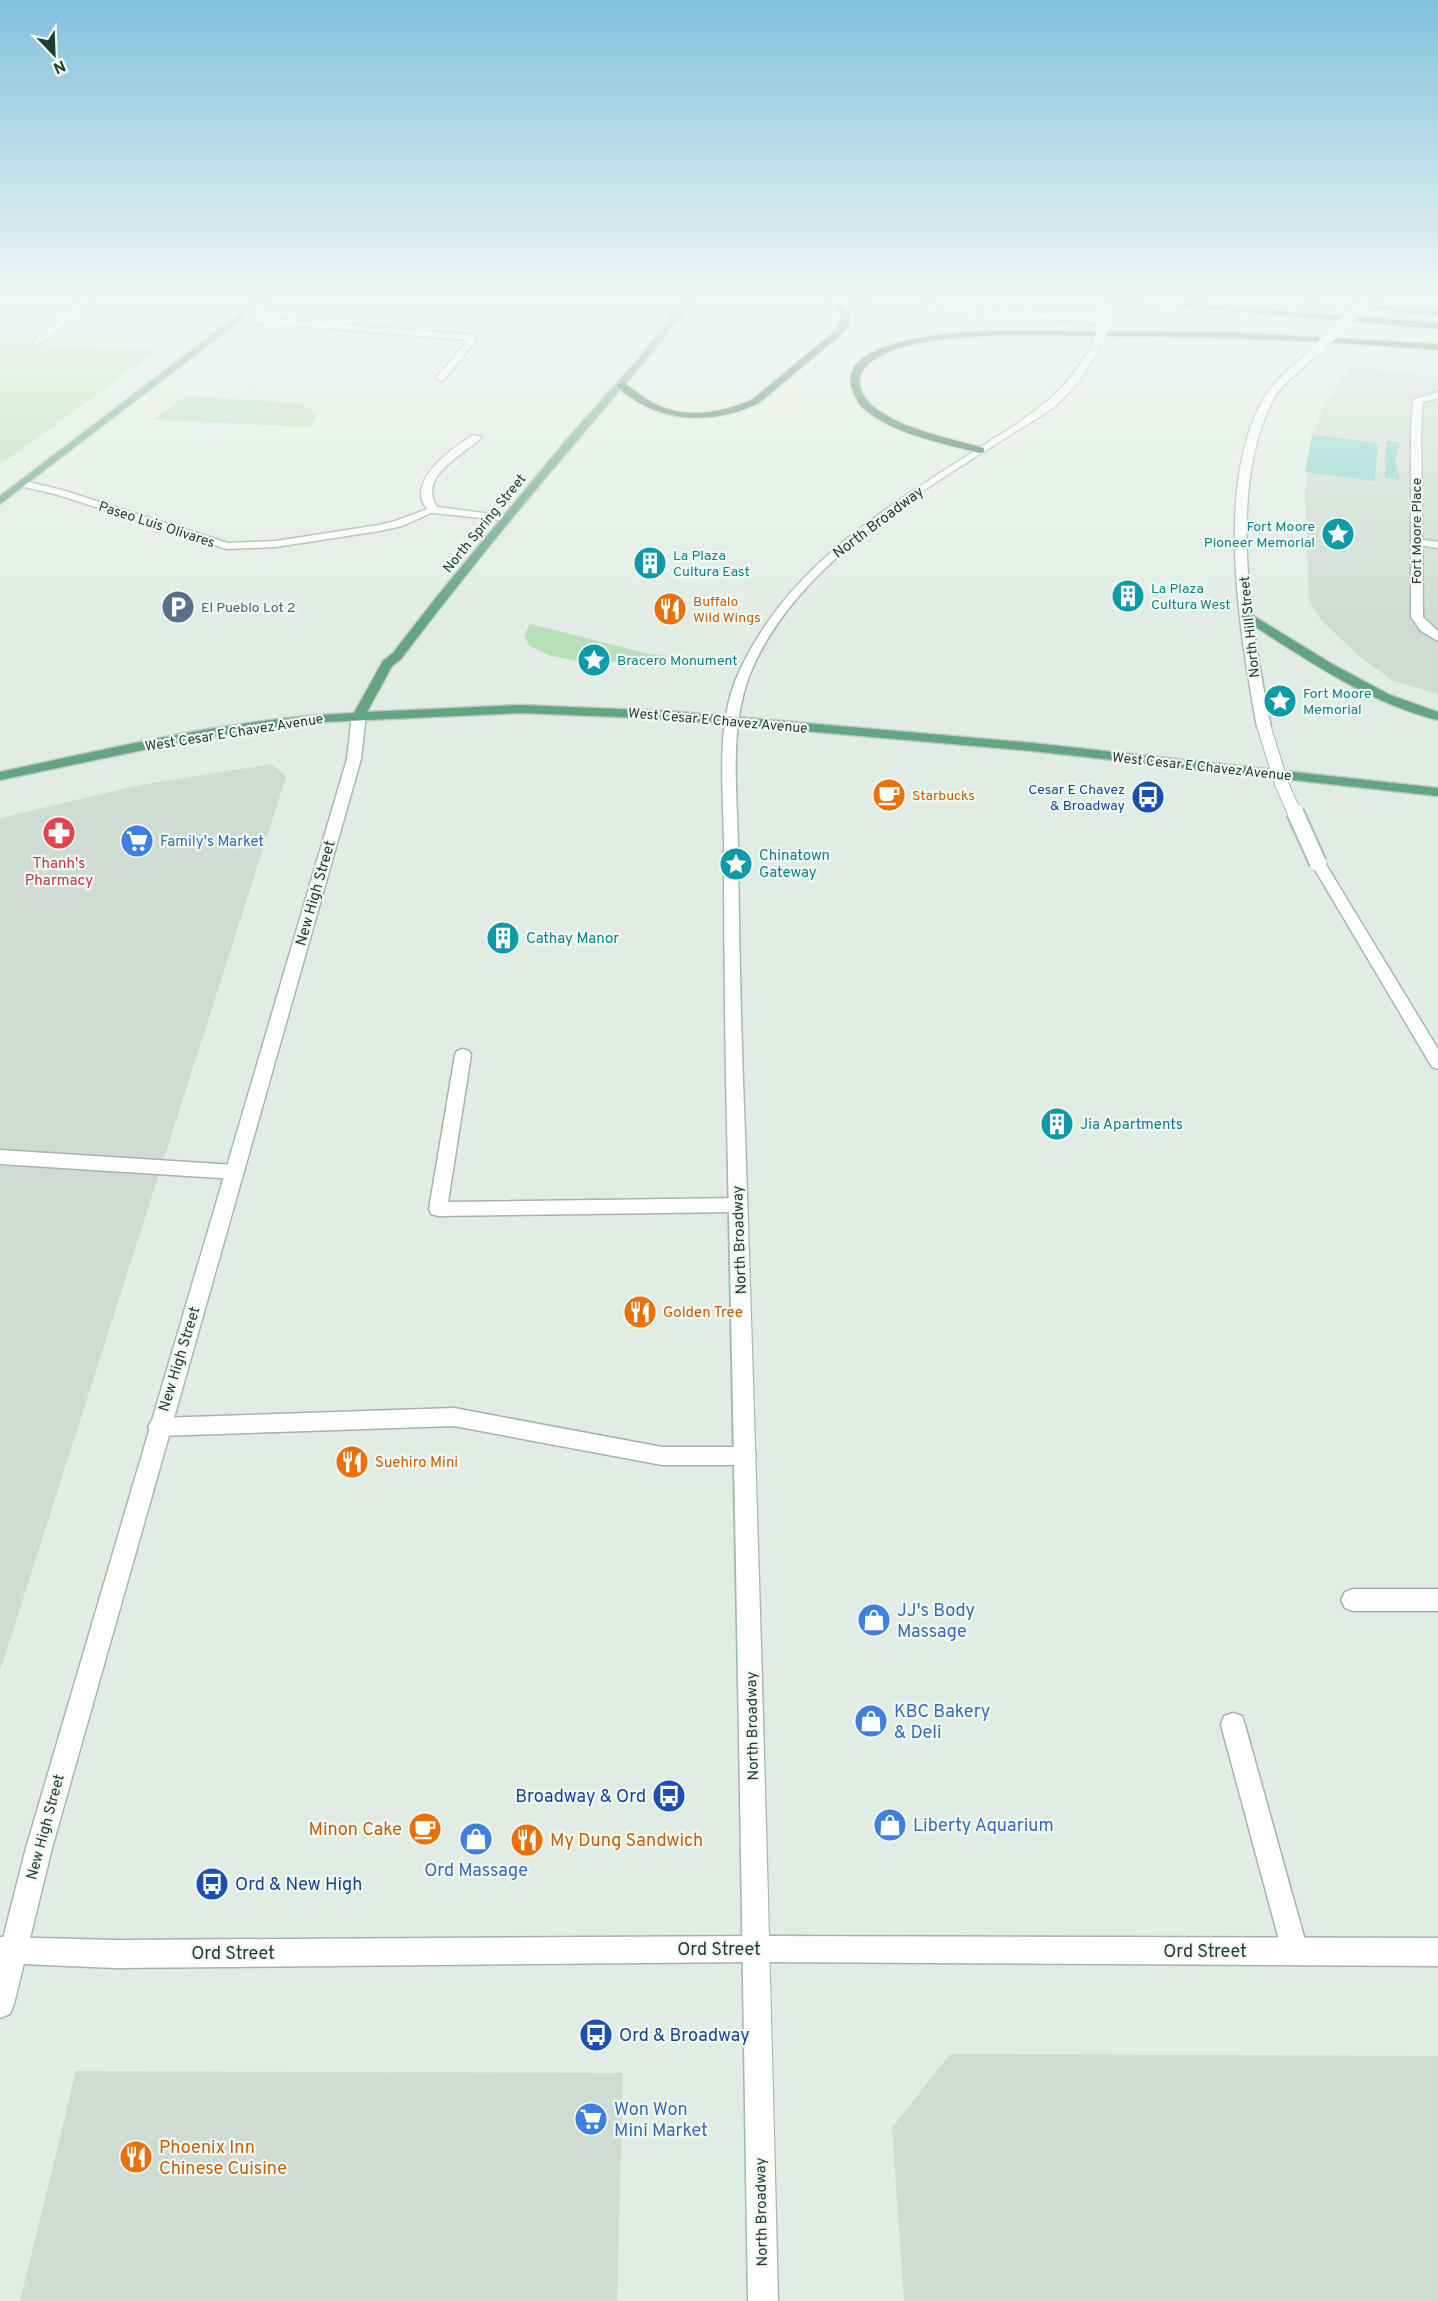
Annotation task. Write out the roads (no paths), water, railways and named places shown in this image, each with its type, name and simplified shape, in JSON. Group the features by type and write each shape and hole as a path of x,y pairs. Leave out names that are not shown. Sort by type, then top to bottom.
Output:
{"highway":[{"path":"658,408 673,413 703,415 742,408"},
{"path":"870,408 890,422 980,450"}],"main road":[{"path":"0,501 123,408"},
{"name":"North Spring Street","path":"359,716 387,664 397,656 507,519 601,408"},
{"name":"North Broadway","path":"763,2301 745,1456 732,999 729,722 744,674 783,606 814,573 848,541 883,514 1045,408"},
{"name":"North Hill Street","path":"1264,408 1251,436 1245,465 1241,536 1253,674 1264,727 1282,785 1318,863 1438,1063"},
{"name":"Fort Moore Place","path":"1416,408 1417,617 1425,628 1438,637"},
{"path":"477,437 452,453 427,483 425,502 433,510 507,519"},
{"name":"Paseo Luis Olivares","path":"24,484 58,492 227,546 276,544 379,528 412,519 433,510"},
{"path":"1416,542 1438,545"},
{"path":"1247,616 1328,667 1385,698 1438,716"},
{"name":"West Cesar E Chavez Avenue","path":"0,776 195,735 303,719 521,708 649,713 729,722 1032,747 1438,792"},
{"name":"New High Street","path":"0,2004 7,1950 42,1837 354,759 359,716"},
{"path":"463,1055 438,1209 738,1206"},
{"path":"0,1157 235,1172"},
{"path":"159,1427 454,1418 662,1456 745,1456"},
{"path":"1353,1600 1438,1600"},
{"path":"1233,1725 1295,1951"},
{"name":"Ord Street","path":"7,1950 115,1954 755,1949 1438,1952"}],"water":[{"path":"1312,435 1378,443 1375,481 1305,472"},
{"path":"1386,441 1399,442 1395,461 1400,480 1385,478"}],"place":[{"name":"Fort Moore Pioneer Memorial","path":"1338,534"},
{"name":"La Plaza Cultura East","path":"650,563"},
{"name":"La Plaza Cultura West","path":"1128,596"},
{"name":"El Pueblo Lot 2","path":"178,607"},
{"name":"Buffalo Wild Wings","path":"670,609"},
{"name":"Bracero Monument","path":"594,660"},
{"name":"Fort Moore Memorial","path":"1280,701"},
{"name":"Starbucks","path":"889,795"},
{"name":"Cesar E Chavez & Broadway","path":"1148,797"},
{"name":"Thanh's Pharmacy","path":"59,833"},
{"name":"Family's Market","path":"137,841"},
{"name":"Chinatown Gateway","path":"736,864"},
{"name":"Cathay Manor","path":"503,938"},
{"name":"Jia Apartments","path":"1057,1124"},
{"name":"Golden Tree","path":"640,1312"},
{"name":"Suehiro Mini","path":"352,1462"},
{"name":"JJ's Body Massage","path":"874,1620"},
{"name":"KBC Bakery & Deli","path":"871,1721"},
{"name":"Broadway & Ord","path":"669,1796"},
{"name":"Liberty Aquarium","path":"890,1825"},
{"name":"Minon Cake","path":"425,1829"},
{"name":"Ord Massage","path":"476,1839"},
{"name":"My Dung Sandwich","path":"527,1840"},
{"name":"Ord & New High","path":"212,1884"},
{"name":"Ord & Broadway","path":"596,2035"},
{"name":"Won Won Mini Market","path":"591,2119"},
{"name":"Phoenix Inn Chinese Cuisine","path":"136,2157"}]}
